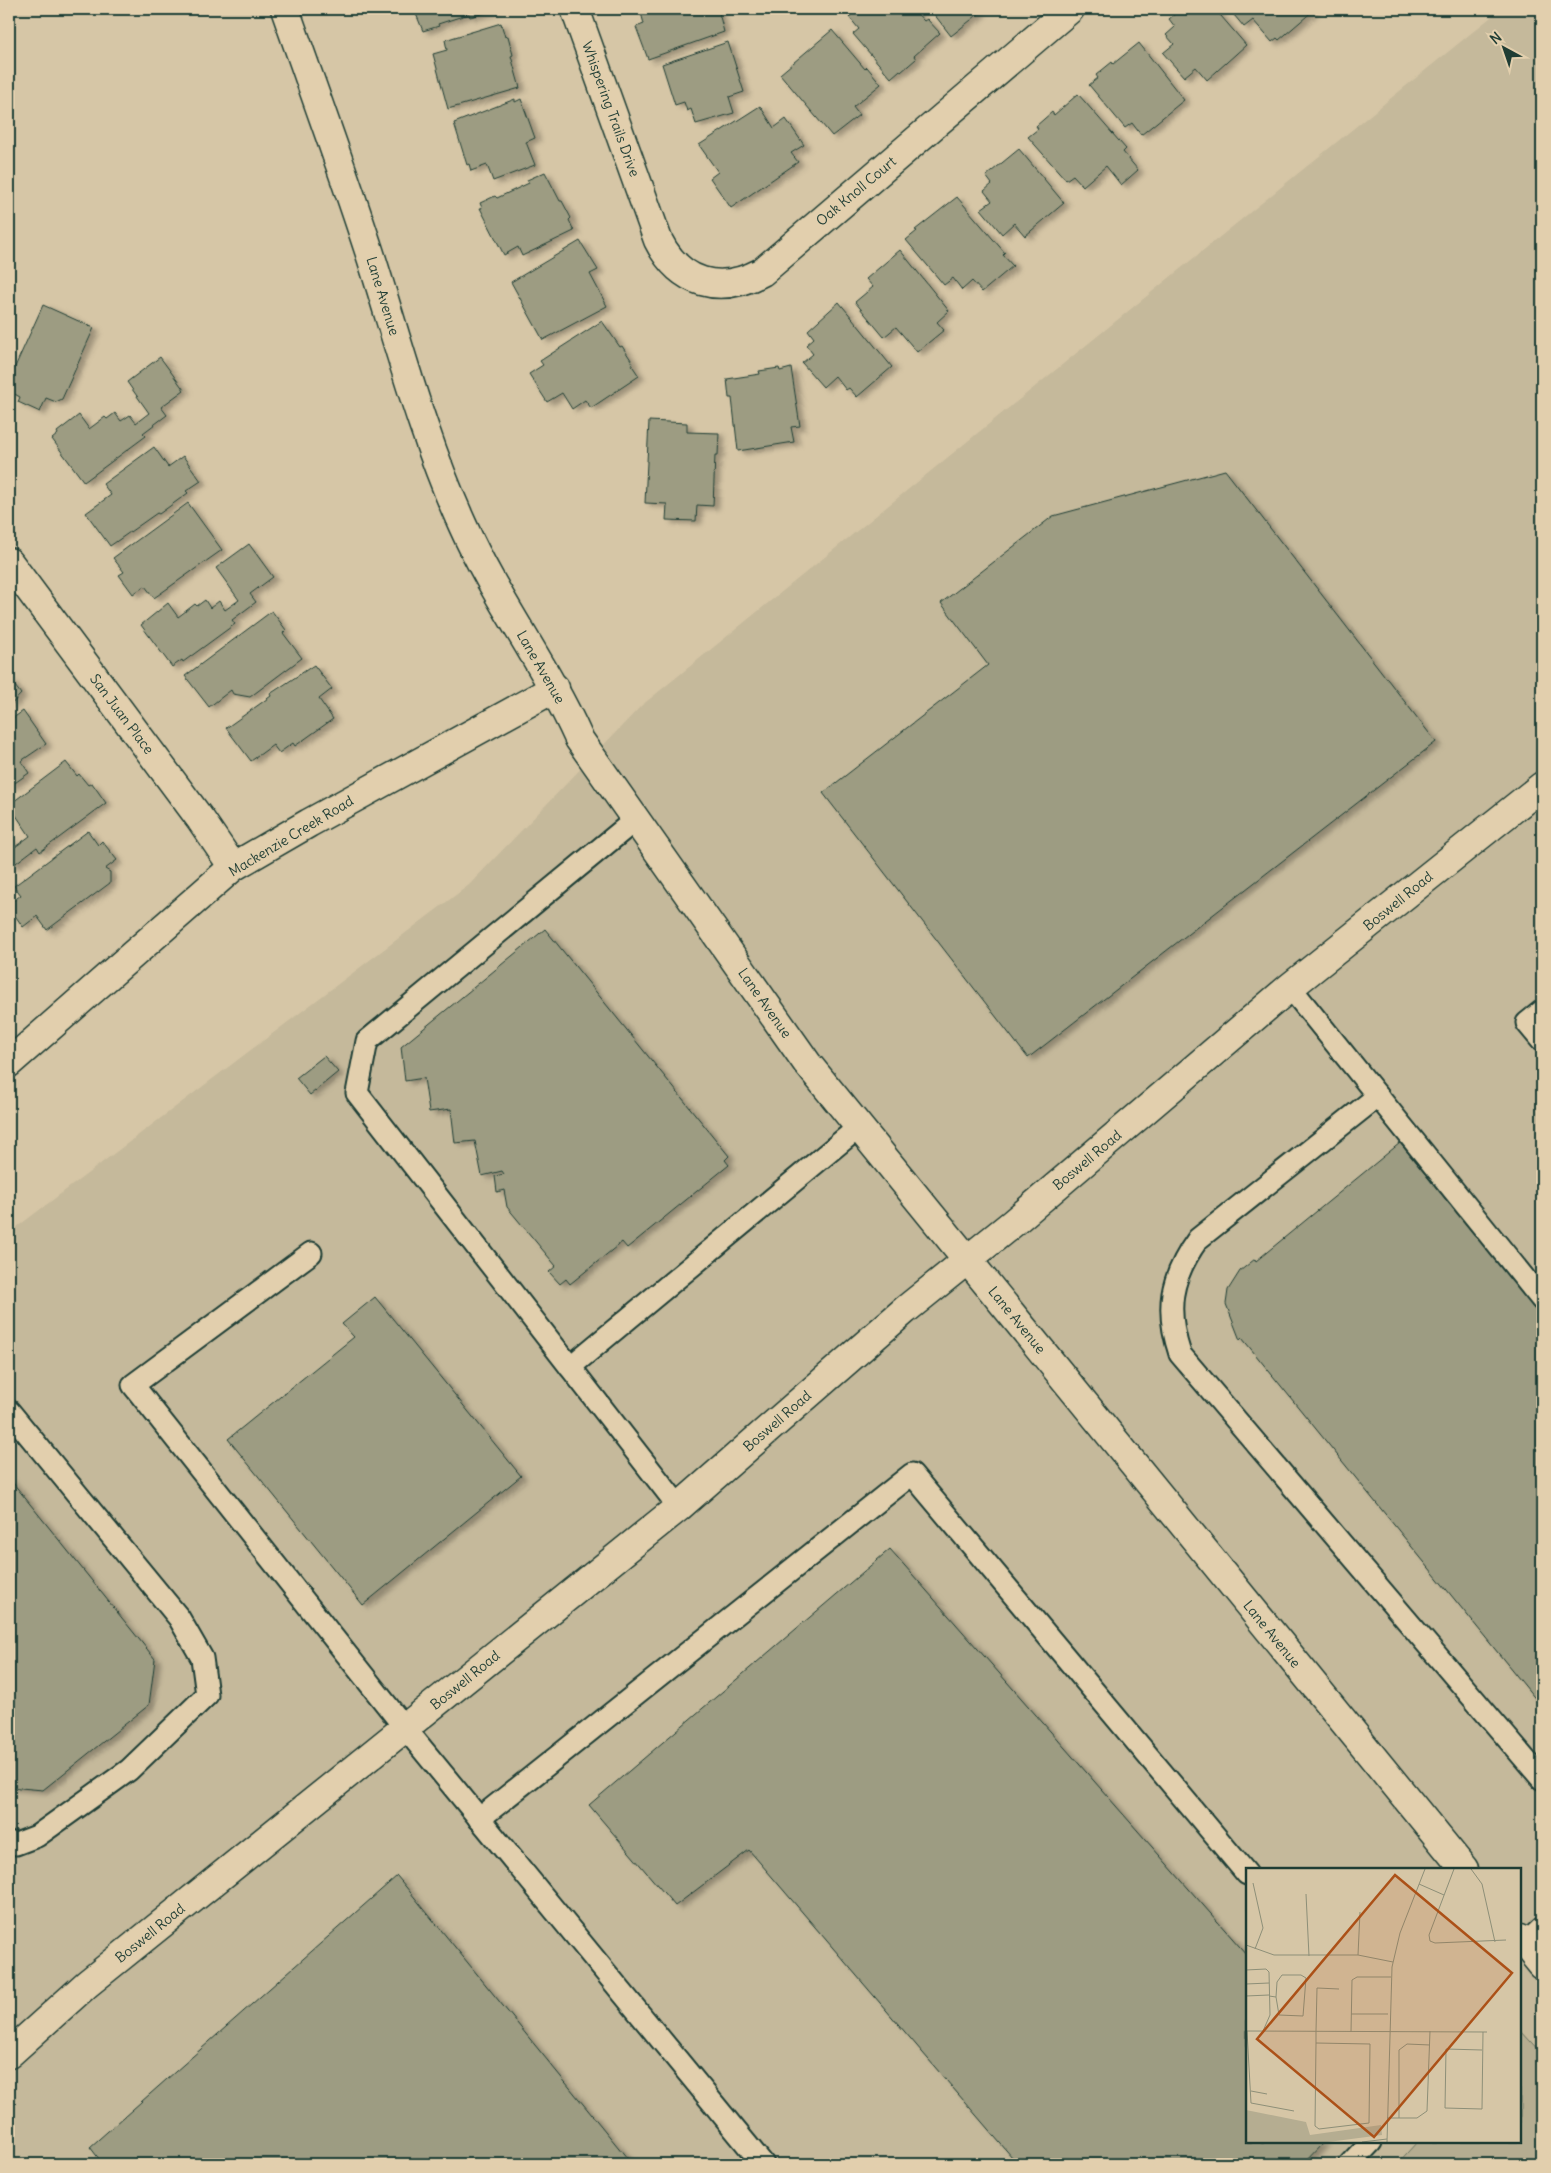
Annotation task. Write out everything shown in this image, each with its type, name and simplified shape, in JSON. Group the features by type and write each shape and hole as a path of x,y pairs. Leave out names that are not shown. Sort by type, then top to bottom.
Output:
{"street":[{"name":"Lane Avenue","path":"285,9 372,258 421,419 463,527 514,620 555,688 578,738 807,1063 1463,1868"},
{"name":"Whispering Trails Drive","path":"575,9 648,209"},
{"name":"Oak Knoll Court","path":"648,209 658,240 665,254 676,267 689,276 719,284 749,279 762,272 1070,9"},
{"name":"San Juan Place","path":"9,562 234,867"},
{"name":"Mackenzie Creek Road","path":"9,1063 234,867 360,794 555,688"},
{"name":"Boswell Road","path":"9,2054 87,1984 679,1507 905,1310 967,1260 1290,987 1542,786"},
{"path":"1529,1937 1542,1965"}],"lane":[{"path":"635,820 367,1041 357,1093 679,1507"},
{"path":"1290,987 1542,1300"},
{"path":"1542,1011 1527,1023 1542,1041"},
{"path":"1378,1096 1198,1239 1186,1256 1177,1274 1172,1294 1171,1314 1174,1335 1180,1354 1542,1779"},
{"path":"570,1367 859,1127"},
{"path":"311,1253 133,1385 405,1728 762,2164"},
{"path":"9,1411 179,1618 202,1658 207,1695 129,1770 37,1836 11,1846"},
{"path":"479,1819 912,1474 1246,1873"},
{"path":"1350,2164 1370,2143"}],"shaded area":[{"path":"1501,9 1542,9 1542,2164 9,2164 9,1233 469,885 641,706"},
{"path":"1521,2031 1542,2054 1542,2161 1540,2164 1397,2164 1416,2143 1521,2143"}],"building":[{"path":"414,9 492,9 493,11 470,17 469,14 423,31"},
{"path":"640,9 718,9 724,32 648,59 636,27 644,24"},
{"path":"858,9 913,9 924,21 927,19 940,33 914,56 916,59 891,78 853,34 859,29 849,17"},
{"path":"930,9 978,9 981,12 951,36"},
{"path":"1181,9 1215,9 1246,45 1207,80 1196,67 1184,77 1163,53 1174,44 1166,35 1175,27 1169,19"},
{"path":"1229,9 1314,10 1279,40 1277,38 1272,42 1253,20 1244,27"},
{"path":"501,23 505,37 508,36 513,55 511,56 520,88 448,109 433,54 447,50 445,40"},
{"path":"832,30 865,69 867,67 881,84 853,107 859,115 832,136 780,74"},
{"path":"728,42 744,92 729,97 734,113 696,124 691,109 687,111 684,102 675,105 662,64"},
{"path":"1139,43 1184,100 1141,135 1132,123 1125,128 1089,85 1098,78 1096,75"},
{"path":"1078,94 1126,149 1123,152 1138,170 1121,185 1106,166 1083,186 1073,175 1066,180 1028,137 1038,129 1036,126 1052,112 1054,115"},
{"path":"515,99 515,102 521,99 535,138 526,142 535,165 493,181 487,165 471,171 469,164 467,165 454,123"},
{"path":"760,106 774,128 786,119 804,145 791,153 798,162 731,208 710,178 718,172 699,145"},
{"path":"1019,149 1064,203 1025,236 1014,223 1002,234 981,209 992,201 984,191 992,184 986,176"},
{"path":"545,172 571,218 569,220 574,231 522,256 518,247 504,255 480,208 482,208 480,203 495,196 497,198 529,183 527,180"},
{"path":"957,197 1005,253 1003,255 1013,266 982,292 972,281 962,290 953,278 944,285 906,240 917,231 915,230"},
{"path":"580,241 598,270 590,274 607,306 543,340 511,282"},
{"path":"900,250 949,311 937,322 944,330 917,352 896,327 884,337 855,302 873,287 866,279"},
{"path":"839,302 892,367 857,397 849,388 846,390 835,376 823,387 802,363 813,354 806,345 814,338 808,330"},
{"path":"43,305 94,328 62,399 56,402 46,398 40,412 18,402 20,397 9,391 9,380"},
{"path":"602,321 620,347 622,346 639,376 591,408 585,400 572,409 562,393 547,402 529,374 543,365 540,361"},
{"path":"160,357 184,390 161,407 167,415 143,433 146,436 84,482 52,439 58,434 57,432 79,415 89,429 105,417 107,419 115,413 121,421 130,415 136,423 149,413 127,382"},
{"path":"779,368 780,371 791,368 800,426 791,427 794,442 738,451 732,398 729,398 727,379 760,374 759,371"},
{"path":"649,421 687,423 687,432 719,433 718,455 715,455 713,506 697,505 696,521 666,520 667,504 645,503"},
{"path":"154,447 168,467 183,456 201,481 159,514 157,513 110,546 86,513 111,495 103,484"},
{"path":"1225,470 1436,742 1028,1058 823,793 988,665 941,603 1053,516"},
{"path":"188,503 222,550 154,598 145,586 133,594 119,575 124,572 113,558"},
{"path":"249,544 273,577 250,594 256,602 232,620 235,624 183,662 182,660 172,667 141,625 168,603 178,617 195,604 197,606 205,600 210,608 219,601 225,610 239,600 216,568"},
{"path":"272,611 286,630 283,633 302,658 250,697 233,694 231,690 209,707 185,676"},
{"path":"314,665 332,689 319,699 333,719 295,746 293,743 279,753 273,745 251,761 226,728 271,696 270,694"},
{"path":"9,678 21,694 9,707"},
{"path":"23,711 46,744 21,761 29,773 9,787 9,721"},
{"path":"66,762 77,776 79,774 88,785 92,783 106,803 40,852 37,847 12,866 9,862 9,838 15,847 30,836 9,805"},
{"path":"88,831 98,845 102,841 117,860 105,869 110,872 110,883 47,930 37,916 23,927 9,907 9,904 21,895 14,886"},
{"path":"545,929 729,1156 725,1160 729,1165 627,1248 622,1242 570,1284 566,1279 560,1284 549,1272 556,1266 507,1207 504,1190 497,1192 495,1176 504,1174 502,1171 482,1176 475,1141 455,1143 451,1109 429,1112 424,1078 405,1081 401,1047"},
{"path":"324,1056 338,1072 310,1095 296,1078"},
{"path":"1400,1143 1542,1318 1542,1707 1242,1338 1240,1340 1226,1304 1228,1290 1240,1271 1255,1259 1256,1261"},
{"path":"375,1297 521,1476 363,1605 228,1439 354,1337 342,1324"},
{"path":"9,1478 155,1659 149,1705 43,1790 9,1787"},
{"path":"890,1549 1246,1954 1246,2143 1323,2143 1303,2164 1018,2164 749,1850 675,1906 589,1805"},
{"path":"397,1876 632,2164 103,2164 90,2147"}]}
